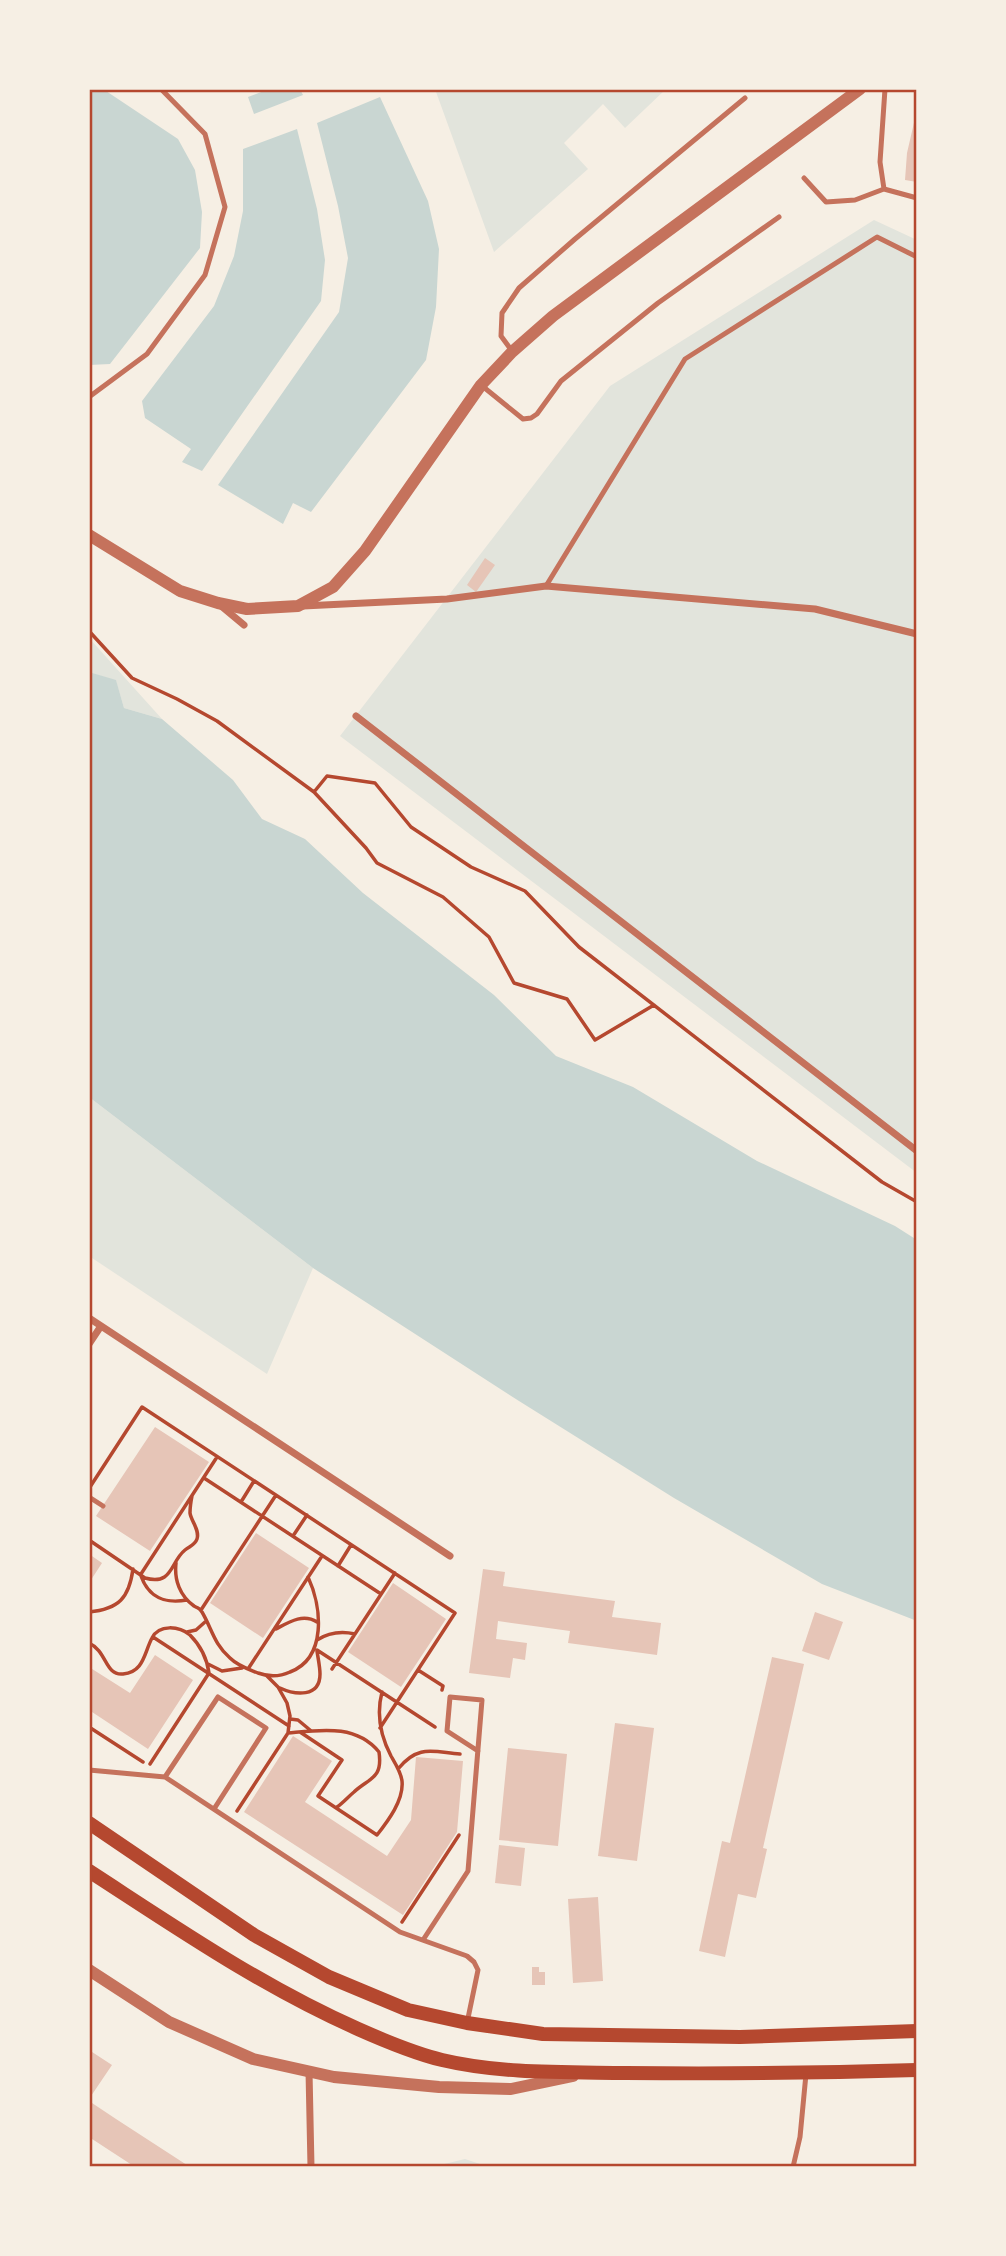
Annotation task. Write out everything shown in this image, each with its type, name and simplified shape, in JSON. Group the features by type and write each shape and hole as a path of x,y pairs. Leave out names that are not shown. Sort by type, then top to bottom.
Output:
{"main road":[{"path":"89,1823 254,1935 329,1977 408,2010 543,2034 740,2037 917,2031"},
{"path":"89,1871 227,1961 307,2006 392,2044 439,2059 475,2067 593,2073 806,2074 917,2070"}],"street":[{"path":"298,606 333,587 365,551 481,385 513,352 553,316 860,89"},
{"path":"89,535 180,591 247,609 447,599 546,586 815,609 917,634"},
{"path":"218,603 244,625"},
{"path":"356,716 917,1150"},
{"path":"89,1318 450,1556"},
{"path":"89,1344 101,1326"},
{"path":"89,1970 169,2022 253,2059 334,2077 439,2087 511,2089 593,2073"},
{"path":"309,2071 311,2167"}],"lane":[{"path":"884,89 880,162 884,189"},
{"path":"89,397 147,354 205,275 225,207 205,134 165,90"},
{"path":"513,352 501,336 502,313 519,288 745,97"},
{"path":"804,178 826,202 855,201 884,189 917,198"},
{"path":"481,385 523,419 531,418 537,414 561,381 658,303 779,217"},
{"path":"546,586 685,359 877,237 917,257"},
{"path":"89,1497 103,1506"},
{"path":"165,1777 218,1697 237,1709 266,1728 214,1809"},
{"path":"423,1940 468,1871 478,1751 482,1700 450,1697 447,1731 478,1751"},
{"path":"89,1770 165,1777 397,1930 467,1956 478,1970 467,2022"},
{"path":"793,2167 800,2137 806,2074"}],"path":[{"path":"89,631 132,678 217,721 314,792 377,863 443,897 489,937 514,983 567,999 595,1040 654,1005"},
{"path":"314,792 327,776 375,783 411,827 471,867 526,891 579,947 882,1182 917,1202"},
{"path":"89,1488 142,1407 455,1614 380,1728"},
{"path":"141,1574 218,1457"},
{"path":"204,1478 381,1594"},
{"path":"241,1502 254,1481"},
{"path":"201,1609 276,1495"},
{"path":"89,1540 145,1578 161,1578 171,1573 184,1550 197,1540 198,1533 190,1514 192,1496"},
{"path":"293,1536 307,1515"},
{"path":"338,1566 351,1545"},
{"path":"208,1664 222,1671 245,1668 274,1630 322,1556"},
{"path":"176,1563 177,1585 188,1600 201,1609 218,1646 245,1668 267,1676 281,1676 305,1663 313,1652 317,1639"},
{"path":"89,1612 115,1606 131,1584 133,1569"},
{"path":"332,1669 395,1573"},
{"path":"141,1574 149,1592 159,1599 188,1600"},
{"path":"278,1687 305,1694 318,1683 320,1675 317,1604 308,1577"},
{"path":"274,1630 307,1617 318,1622"},
{"path":"186,1632 196,1630 205,1622"},
{"path":"89,1643 97,1647 113,1672 121,1675 132,1672 141,1665 152,1636 168,1628 178,1628 186,1632 201,1649 209,1673 148,1766"},
{"path":"317,1639 346,1632 355,1634"},
{"path":"152,1636 289,1726"},
{"path":"317,1650 437,1728"},
{"path":"418,1670 443,1686"},
{"path":"222,1671 226,1685"},
{"path":"237,1811 288,1733 290,1719 287,1703 278,1687 267,1676"},
{"path":"300,1732 342,1760 318,1796 377,1835 400,1797 402,1782 380,1728 379,1704 382,1692"},
{"path":"290,1719 298,1720 310,1730"},
{"path":"89,1727 165,1777"},
{"path":"288,1733 336,1730 372,1743 379,1752 379,1769 374,1778 336,1808"},
{"path":"398,1769 412,1754 421,1751 463,1754"},
{"path":"397,1930 460,1834"}],"shaded area":[{"path":"89,89 103,89 178,139 195,170 202,212 200,248 110,364 89,365"},
{"path":"269,89 300,89 303,95 254,114 248,97"},
{"path":"435,89 666,89 625,128 603,104 564,143 588,169 494,252"},
{"path":"380,97 428,201 439,249 436,307 426,360 311,512 293,503 283,524 218,485 339,312 348,258 317,123"},
{"path":"297,129 317,209 325,260 321,301 202,471 182,462 191,449 145,418 142,401 214,306 234,256 243,211 243,149"},
{"path":"874,220 917,240 917,1173 340,736 610,386"},
{"path":"89,638 162,719 124,708 116,681 89,672"},
{"path":"89,672 116,680 124,708 162,719 233,780 262,819 305,839 363,893 494,995 556,1056 633,1087 757,1161 895,1226 917,1240 917,1621 822,1584 674,1498 519,1401 313,1268 89,1097"},
{"path":"89,1097 313,1268 267,1374 89,1256"},
{"path":"465,2159 489,2167 432,2167"}],"building":[{"path":"916,114 917,182 905,180 907,153"},
{"path":"485,558 495,565 476,592 467,585"},
{"path":"155,1427 209,1462 150,1551 96,1516"},
{"path":"256,1533 309,1568 263,1638 210,1603"},
{"path":"89,1554 102,1563 89,1583"},
{"path":"483,1569 505,1572 503,1586 615,1601 612,1617 661,1623 657,1655 568,1643 570,1631 498,1621 496,1639 527,1643 525,1660 513,1658 510,1678 469,1673"},
{"path":"393,1583 446,1619 401,1687 348,1652"},
{"path":"815,1612 843,1622 829,1660 802,1651"},
{"path":"155,1655 193,1680 148,1749 89,1710 89,1667 130,1693"},
{"path":"772,1657 804,1664 763,1848 767,1849 756,1898 738,1894 725,1957 699,1951 722,1841 730,1843"},
{"path":"615,1723 654,1728 637,1861 598,1856"},
{"path":"293,1736 332,1761 305,1802 387,1856 411,1820 416,1757 463,1761 457,1832 403,1915 244,1812"},
{"path":"508,1748 567,1754 558,1846 499,1840"},
{"path":"499,1845 525,1848 521,1886 495,1883"},
{"path":"598,1897 603,1981 573,1983 568,1899"},
{"path":"532,1967 539,1967 539,1972 545,1972 545,1985 532,1985"},
{"path":"89,2050 112,2065 89,2099"},
{"path":"89,2101 190,2167 135,2167 89,2137"}]}
